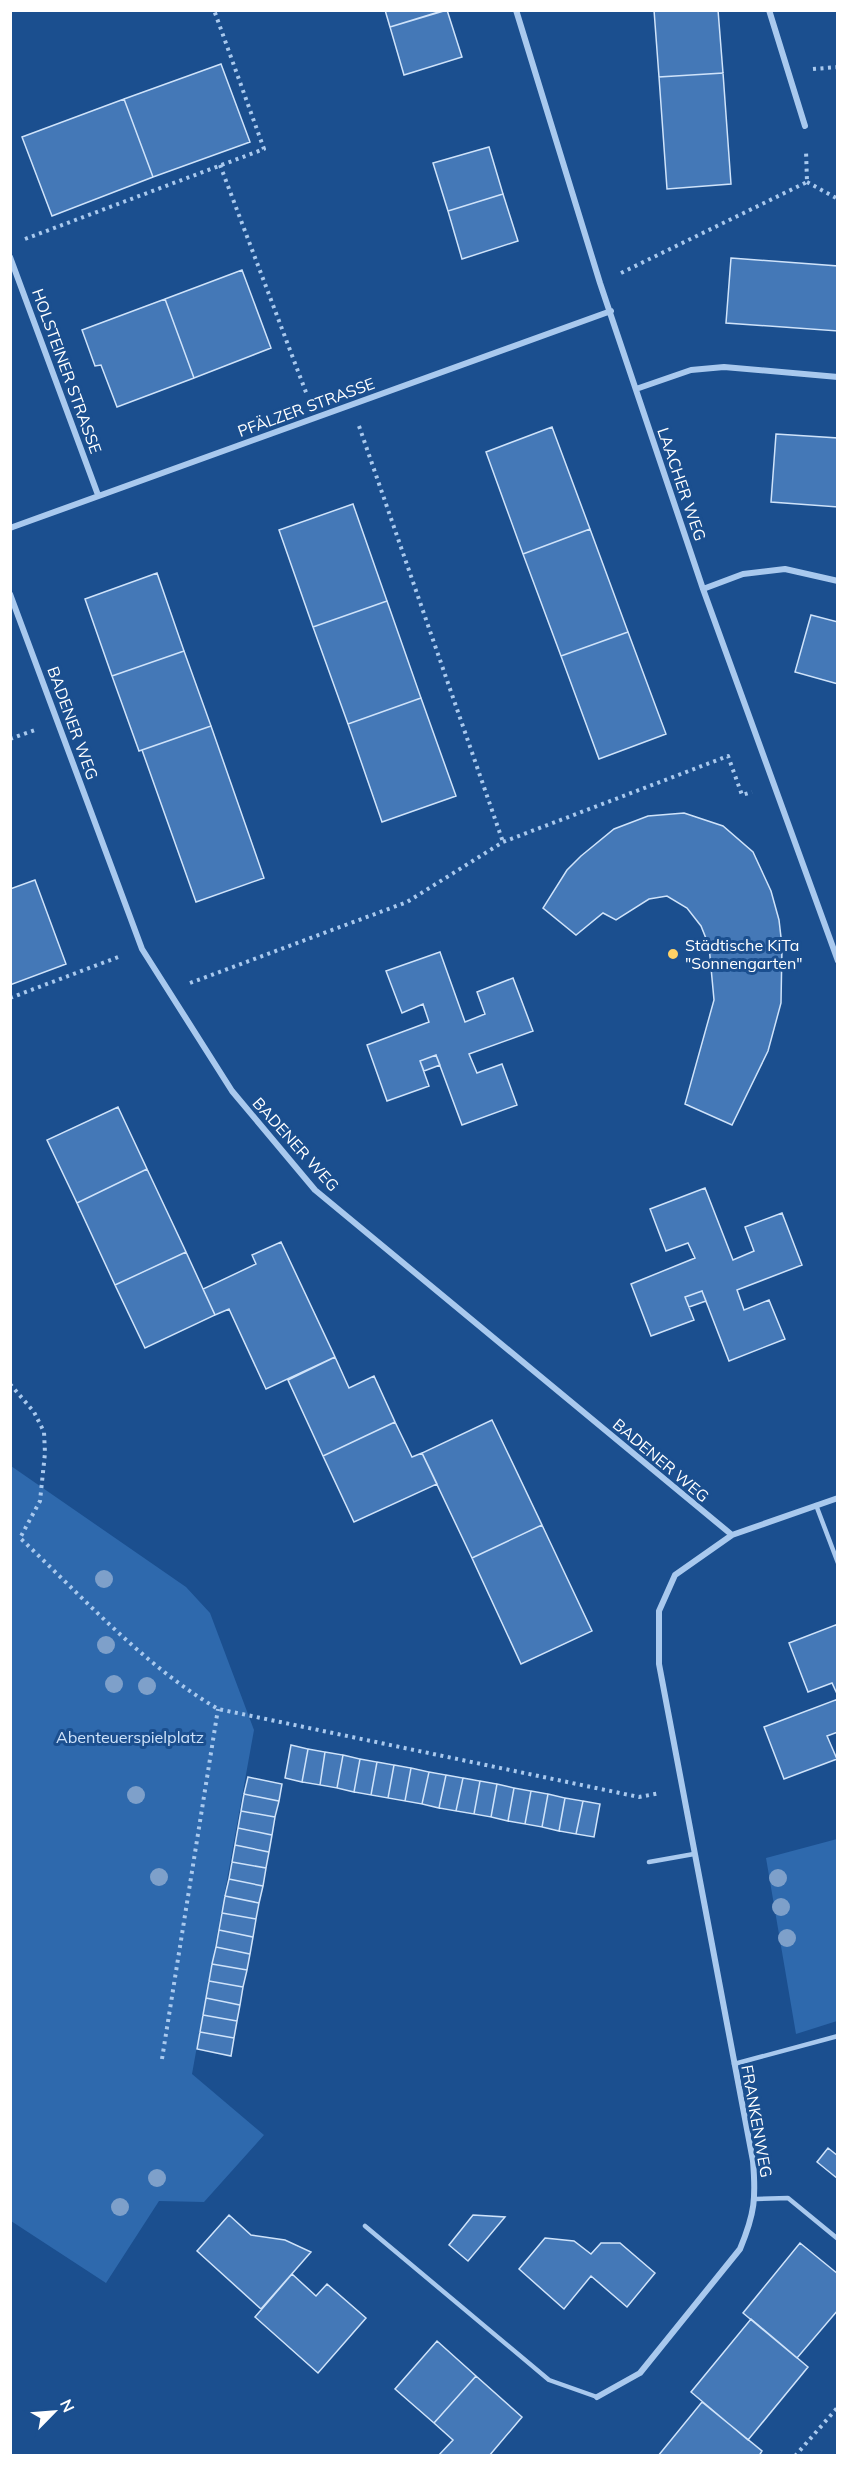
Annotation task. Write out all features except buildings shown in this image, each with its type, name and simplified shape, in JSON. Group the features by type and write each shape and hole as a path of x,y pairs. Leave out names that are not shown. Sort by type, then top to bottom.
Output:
{"street":[{"name":"LAACHER WEG","path":"516,10 600,283 703,589 776,784 837,961"},
{"path":"769,10 805,126"},
{"name":"HOLSTEINER STRASSE","path":"10,257 98,495"},
{"name":"PFÄLZER STRASSE","path":"10,528 611,311"},
{"path":"636,389 691,370 724,367 837,377"},
{"path":"703,589 743,574 785,568 837,581"},
{"name":"BADENER WEG","path":"10,594 141,949 232,1091 315,1190 732,1535"},
{"path":"732,1535 837,1498"},
{"name":"FRANKENWEG","path":"597,2397 640,2373 726,2267 740,2249 750,2224 756,2199 753,2161 659,1664 659,1611 675,1575 732,1535"}],"lane":[{"path":"816,1505 837,1563"},
{"path":"649,1862 694,1854"},
{"path":"734,2064 837,2036"},
{"path":"756,2199 788,2198 836,2236"},
{"name":"FRANKENWEG","path":"365,2226 549,2380 597,2397"}],"path":[{"path":"22,240 264,149 214,10"},
{"path":"805,126 807,182"},
{"path":"220,165 316,418"},
{"path":"600,283 807,182"},
{"path":"807,182 837,199"},
{"path":"352,405 502,842"},
{"path":"167,992 407,902 502,842 728,756 742,795 776,784"},
{"path":"10,998 141,949"},
{"path":"10,1384 34,1412 44,1432 45,1453 40,1501 20,1538 154,1665 184,1689 218,1709 639,1797 681,1790"},
{"path":"162,2059 218,1709"},
{"path":"795,2456 837,2407"}],"green space":[{"name":"Abenteuerspielplatz","path":"11,1466 186,1587 210,1613 254,1730 192,2074 264,2135 204,2202 159,2201 106,2283 11,2221"},
{"path":"837,1839 837,2021 796,2034 766,1858"}],"place":[{"name":"Städtische KiTa \"Sonnengarten\"","path":"673,954"}]}
